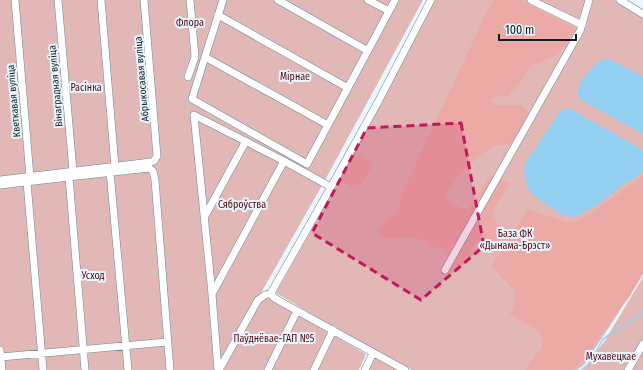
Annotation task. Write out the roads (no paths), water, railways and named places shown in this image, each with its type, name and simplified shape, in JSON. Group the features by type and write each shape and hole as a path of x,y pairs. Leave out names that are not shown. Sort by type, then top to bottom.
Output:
{"street":[{"name":"Кветкавая вуліца","path":"15,0 43,370"},
{"name":"Вінаградная вуліца","path":"58,0 86,370"},
{"path":"101,0 112,169 128,370"},
{"name":"Абрыкосавая вуліца","path":"112,169 151,162 154,161 157,156 144,0"},
{"path":"188,77 195,57 190,0"},
{"path":"223,0 192,99 307,164 395,0"},
{"path":"278,0 368,50"},
{"path":"368,0 389,11"},
{"path":"218,370 258,300 271,293 378,102 431,0"},
{"path":"531,0 582,25"},
{"path":"445,270 576,37 582,25 589,0"},
{"path":"620,0 643,14"},
{"path":"632,8 636,0"},
{"path":"218,15 348,88"},
{"path":"205,57 328,125"},
{"path":"218,370 194,115 284,161 330,187"},
{"path":"204,217 246,141"},
{"path":"212,294 284,161"},
{"path":"0,180 28,179 112,169 149,168 153,172 170,370"},
{"path":"0,185 28,179"},
{"path":"271,293 274,297 297,311 405,370"},
{"path":"268,370 297,311"},
{"path":"314,370 333,330"},
{"path":"2,370 0,354 42,353 167,342"},
{"path":"629,370 643,344"},
{"path":"365,370 373,353"}],"water":[{"path":"610,60 643,76 643,134 581,100 578,95 578,90 583,79 599,61"},
{"path":"565,108 572,110 643,150 643,170 638,176 622,185 600,203 573,217 563,215 532,194 527,186 524,171 526,162 559,113"}],"waterway":[{"path":"581,370 589,364 603,339 643,313"}],"park label":[{"name":"Флора","path":"190,22"},
{"name":"Мірнае","path":"295,76"},
{"name":"Расінка","path":"86,87"},
{"name":"Сяброўства","path":"242,204"},
{"name":"База ФК «Дынама-Брэст»","path":"515,238"},
{"name":"Усход","path":"93,275"},
{"name":"Паўднёвае-ГАП №5","path":"274,338"},
{"name":"Мухавецкае","path":"611,356"}]}
